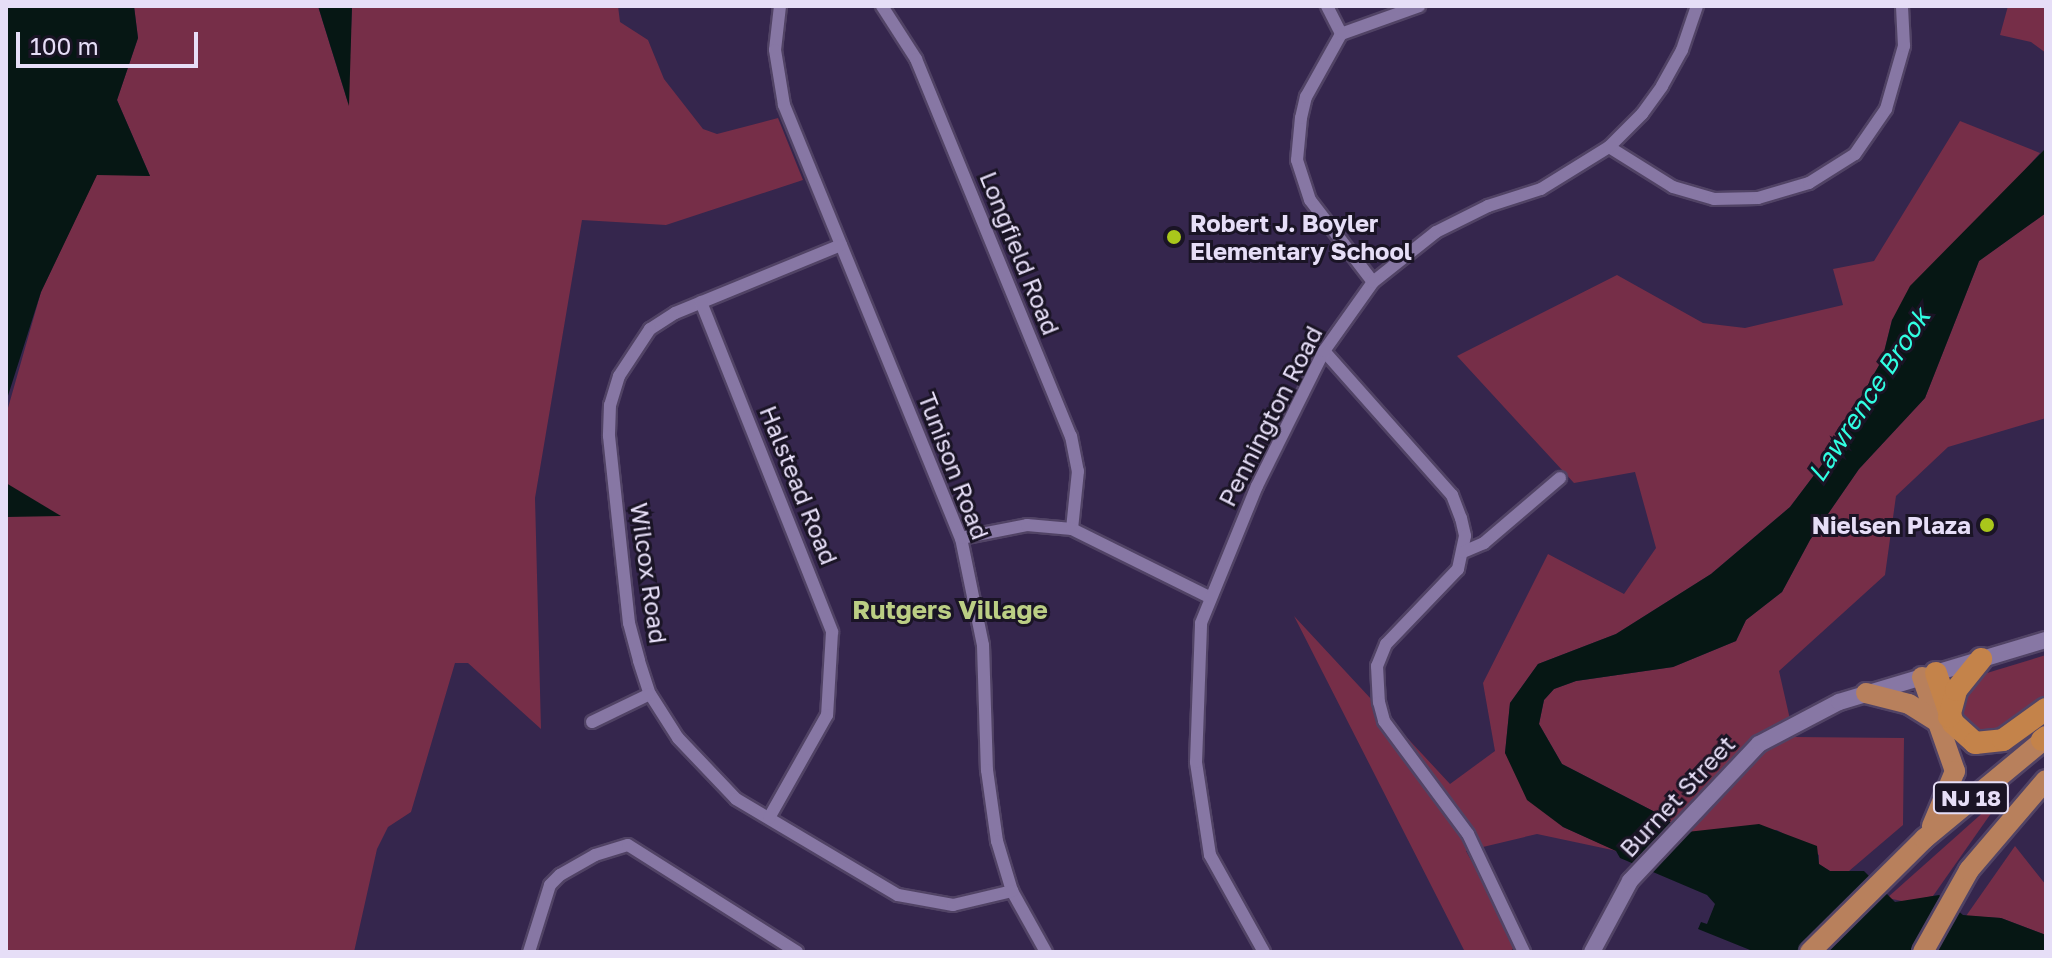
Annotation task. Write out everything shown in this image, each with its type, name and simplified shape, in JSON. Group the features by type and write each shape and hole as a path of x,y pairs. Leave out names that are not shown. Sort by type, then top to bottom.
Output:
{"highway":[{"path":"1942,718 1956,690 1981,659"},
{"path":"1924,839 1954,776 1929,675"},
{"path":"1866,693 1909,704 1942,718 1965,738 1987,744 2003,740 2046,709"},
{"name":"NJ 18","path":"1810,952 1902,859 2045,738"},
{"name":"NJ 18","path":"1923,952 1969,870 2046,780"}],"street":[{"name":"Tunison Road","path":"780,6 775,50 779,87 961,538 983,645 990,807 1012,891 1046,952"},
{"name":"Longfield Road","path":"882,6 916,59 1071,436 1078,471 1072,529"},
{"path":"1327,6 1341,34"},
{"path":"1373,282 1323,221 1297,160 1306,97 1341,34 1419,6"},
{"name":"Pennington Road","path":"1264,952 1210,855 1197,794 1197,651 1209,597 1324,351 1373,282 1436,232 1488,206 1541,189 1609,147 1662,86 1682,50 1697,6"},
{"path":"1609,147 1673,187 1714,199 1758,198 1809,183 1855,154 1886,109 1904,46 1902,6"},
{"name":"Wilcox Road","path":"841,245 701,302 650,329 619,376 610,405 629,623 650,694 707,772 769,818 879,887 918,902 953,905 1012,891"},
{"name":"Halstead Road","path":"701,302 832,632 827,715 769,818"},
{"path":"1324,351 1452,495 1465,536 1463,552 1443,590 1386,644 1377,666 1379,702 1384,721 1468,834 1524,952"},
{"path":"1463,552 1484,543 1560,478"},
{"path":"961,538 1027,525 1072,529 1209,597"},
{"name":"Burnet Street","path":"1592,952 1612,906 1639,871 1759,744 1803,718 1866,693 2046,640"},
{"path":"592,722 650,694"},
{"path":"529,952 550,885 560,875 595,855 628,845 797,952"}],"shaded area":[{"path":"134,6 318,6 348,103 352,6 618,6 620,22 648,40 664,79 703,129 717,134 778,118 803,180 666,225 582,220 535,498 541,729 468,663 455,663 411,812 388,827 377,849 354,952 6,952 6,415 41,292 97,174 150,176 117,100 138,38"},
{"path":"2008,6 2046,6 2046,53 2031,42 2000,35"},
{"path":"1960,121 2040,153 1892,320 1882,360 1824,462 1790,507 1711,574 1616,634 1538,664 1510,703 1505,753 1563,827 1617,851 1537,834 1466,851 1517,944 1510,952 1465,952 1294,616 1450,784 1495,751 1483,683 1548,554 1624,594 1656,548 1635,472 1574,483 1457,356 1617,275 1703,323 1745,328 1843,305 1833,269 1874,261"},
{"path":"2046,213 2046,418 1948,447 1896,496 1885,575 1779,671 1794,737 1904,738 1903,825 1849,871 1830,871 1819,864 1819,855 1777,830 1687,832 1667,820 1664,805 1657,813 1562,764 1539,724 1544,700 1554,689 1576,681 1673,667 1736,641 1746,620 1782,592 1810,540 1859,469 1925,398 1979,261"},
{"path":"2046,655 2046,699 1996,733 1972,732 1960,713 1968,692 1987,673"},
{"path":"2006,792 1933,896 1907,902 1887,898"},
{"path":"2015,846 2046,885 2046,935 2001,918 1966,916"}],"water":[{"path":"6,6 134,6 138,38 117,100 150,176 97,175 41,292 6,402"},
{"path":"318,6 352,6 349,106"},
{"name":"Lawrence Brook","path":"2046,148 2046,213 1979,261 1925,398 1859,469 1810,540 1782,592 1746,620 1736,641 1673,667 1576,681 1554,689 1544,700 1539,724 1562,764 1657,813 1665,804 1667,820 1687,832 1759,824 1817,846 1819,864 1830,871 1864,871 1895,902 1939,895 1963,915 2001,918 2046,935 2046,952 1755,952 1698,929 1701,922 1707,924 1715,904 1707,895 1620,858 1616,851 1563,827 1527,800 1505,753 1510,703 1538,664 1616,634 1711,574 1790,507 1824,462 1882,360 1892,320 1910,286"},
{"path":"6,483 61,516 6,517"}],"place":[{"name":"Robert J. Boyler Elementary School","path":"1174,237"},
{"name":"Nielsen Plaza","path":"1987,525"}],"district":[{"name":"Rutgers Village","path":"950,610"}]}
